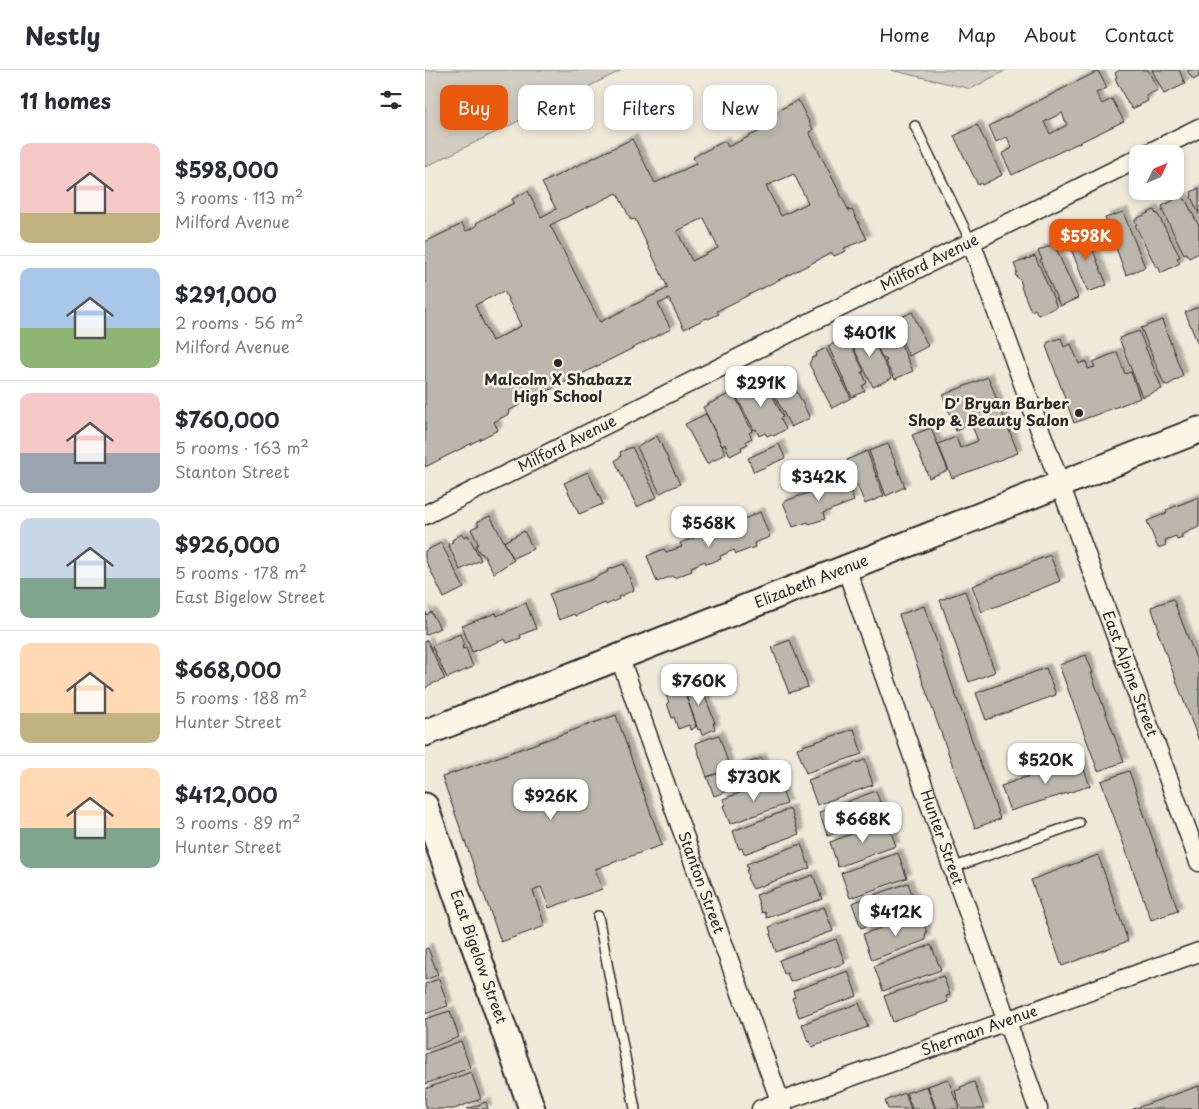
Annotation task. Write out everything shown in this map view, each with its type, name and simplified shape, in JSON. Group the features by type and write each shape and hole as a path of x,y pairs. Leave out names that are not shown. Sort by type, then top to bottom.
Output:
{"main road":[{"name":"Elizabeth Avenue","path":"425,733 1199,430"},
{"name":"East Bigelow Street","path":"425,806 532,1109"}],"street":[{"path":"1165,145 1199,128"},
{"name":"Milford Avenue","path":"425,515 1129,163"},
{"name":"East Alpine Street","path":"971,242 1199,862"},
{"name":"Hunter Street","path":"846,568 1038,1109"},
{"name":"Stanton Street","path":"619,656 782,1106"},
{"name":"Sherman Avenue","path":"761,1109 782,1106 1007,1021 1199,952"}],"lane":[{"path":"915,126 971,242"},
{"path":"952,868 1079,823"},
{"path":"599,916 635,1109"}],"shaded area":[{"path":"425,70 622,70 592,85 518,85 518,121 508,126 508,85 440,85 440,130 500,130 425,167"},
{"path":"891,70 1006,70 971,89"}],"building":[{"path":"1120,70 1148,70 1158,90 1146,96 1148,101 1132,109 1115,78 1117,77 1115,73"},
{"path":"1152,70 1179,70 1185,84 1164,94"},
{"path":"1187,70 1199,70 1199,77 1193,80"},
{"path":"1098,71 1107,88 1096,93 1102,104 1112,99 1124,121 1012,175 1002,154 1012,148 1007,137 996,142 989,126","holes":["1062,113 1067,125 1050,134 1044,122"]},
{"path":"798,100 813,130 809,132 849,211 852,210 867,239 844,248 846,251 834,256 832,253 717,311 719,314 684,329 669,299 658,304 671,329 508,411 509,414 494,422 498,430 425,467 425,242 462,224 466,231 477,226 476,223 514,203 512,199 528,191 541,217 556,209 542,183 632,139 655,183 696,164 693,157 725,141 728,147 762,130 777,130 777,111","holes":["794,174 808,203 781,216 766,186","617,193 631,220 635,219 668,288 600,322 550,225","704,218 718,248 692,261 677,231","504,291 521,326 492,341 475,305"]},
{"path":"977,125 1002,175 982,185 981,183 978,185 954,136"},
{"path":"1199,188 1199,214 1191,197 1191,192"},
{"path":"1185,199 1199,226 1199,253 1189,258 1186,253 1184,254 1162,210 1164,210 1162,206 1174,200"},
{"path":"1154,210 1180,257 1177,258 1180,263 1161,273 1158,266 1156,267 1134,220"},
{"path":"1123,212 1145,267 1126,275 1105,218"},
{"path":"1084,229 1107,285 1088,292 1066,236"},
{"path":"1054,244 1078,298 1060,306 1038,251"},
{"path":"1035,256 1057,307 1038,315 1035,309 1031,311 1020,280 1015,275 1017,272 1014,264"},
{"path":"1199,307 1199,347 1185,312"},
{"path":"912,312 928,346 909,356 893,321"},
{"path":"1162,320 1183,376 1168,385 1164,384 1141,328"},
{"path":"886,322 898,338 913,371 895,379 885,362 887,361 886,359 883,359 869,331"},
{"path":"867,329 892,378 873,387 850,341 852,336"},
{"path":"1139,331 1162,389 1142,397 1119,338"},
{"path":"847,337 864,371 862,372 867,383 862,386 865,391 852,397 828,346"},
{"path":"1061,338 1064,347 1071,344 1079,364 1086,361 1088,369 1095,367 1093,362 1117,352 1125,374 1131,372 1140,398 1074,423 1046,346 1048,342"},
{"path":"826,348 851,398 832,408 809,364 812,358 817,356 816,353"},
{"path":"788,374 810,418 791,427 768,383 770,379 776,376 780,377"},
{"path":"988,377 1018,453 952,478 938,444 956,437 960,448 978,441 970,421 965,427 956,431 943,395"},
{"path":"764,378 783,417 780,418 786,429 774,436 771,434 767,436 765,433 759,436 734,392"},
{"path":"733,392 752,431 749,433 752,438 746,441 748,444 741,447 742,450 730,456 725,444 722,446 703,407"},
{"path":"706,414 726,454 707,464 685,424"},
{"path":"931,428 948,470 929,478 912,435"},
{"path":"657,436 680,484 660,493 637,447"},
{"path":"779,444 785,458 754,472 748,458"},
{"path":"888,444 905,487 886,496 869,451"},
{"path":"632,447 657,497 637,507 615,461 621,456 620,452"},
{"path":"867,451 884,496 865,504 847,460"},
{"path":"588,472 603,504 579,514 564,483"},
{"path":"845,476 854,501 823,513 825,519 793,527 783,502 811,492 810,488"},
{"path":"1199,497 1199,527 1181,535 1183,538 1177,540 1176,536 1165,540 1166,545 1158,548 1147,521 1167,513 1166,510"},
{"path":"760,512 770,537 754,543 755,547 736,554 734,550 720,556 721,559 706,564 705,561 691,567 692,571 657,582 647,556 664,549 666,552 682,547 680,543 726,524 728,529 739,525 738,522"},
{"path":"490,516 514,560 494,573 483,554 476,547 478,543 471,529 479,525 477,522"},
{"path":"524,531 533,549 513,558 504,542"},
{"path":"462,534 464,537 468,535 481,560 460,570 448,544"},
{"path":"441,543 464,588 444,598 425,559 425,551"},
{"path":"1050,555 1060,581 982,612 972,586"},
{"path":"624,564 634,590 606,605 605,603 575,616 574,614 559,620 549,594 594,579 608,572 607,570"},
{"path":"965,591 995,672 969,682 940,600"},
{"path":"1173,599 1199,666 1199,741 1157,630 1159,629 1151,607"},
{"path":"526,603 536,629 520,635 521,638 507,643 505,639 472,652 462,626 496,613 497,616"},
{"path":"924,606 1000,819 975,828 899,615"},
{"path":"425,610 427,615 431,612 440,628 425,635"},
{"path":"460,634 464,645 462,646 463,649 466,648 473,667 447,678 432,646"},
{"path":"427,640 445,679 429,685 425,689 425,641"},
{"path":"790,640 808,687 789,693 772,647"},
{"path":"1086,655 1124,762 1098,771 1059,665"},
{"path":"1046,668 1056,695 986,720 976,693"},
{"path":"698,678 715,723 713,723 715,729 702,735 700,729 698,730 682,684"},
{"path":"682,684 696,723 696,727 690,730 689,725 678,729 674,717 672,718 667,703 669,702 664,690"},
{"path":"616,715 662,845 595,869 602,889 549,908 541,887 533,891 545,926 501,942 442,777"},
{"path":"854,729 862,754 806,773 797,748"},
{"path":"719,735 730,769 707,777 695,743"},
{"path":"762,758 769,777 714,796 707,777"},
{"path":"1080,758 1090,786 1010,811 1001,786"},
{"path":"865,760 873,785 817,805 808,780"},
{"path":"1129,771 1178,911 1151,920 1101,781"},
{"path":"778,779 787,804 730,824 723,806 726,805 723,799"},
{"path":"876,791 885,816 828,836 819,812"},
{"path":"790,809 799,834 744,854 742,848 739,849 733,831"},
{"path":"887,821 896,846 838,867 830,842"},
{"path":"801,844 810,868 753,889 747,878 746,870 748,870 746,864"},
{"path":"898,853 907,878 850,898 841,873"},
{"path":"1098,855 1128,941 1062,966 1031,880"},
{"path":"813,875 822,899 767,918 765,912 762,913 756,895"},
{"path":"908,883 917,909 861,928 852,903"},
{"path":"824,907 833,931 776,952 769,927"},
{"path":"920,914 927,933 925,934 926,940 872,960 863,934"},
{"path":"836,939 845,963 790,982 787,973 784,974 779,960"},
{"path":"931,945 941,970 883,991 874,966"},
{"path":"428,948 438,975 425,980 425,949"},
{"path":"848,971 857,996 799,1017 792,998 795,997 793,991"},
{"path":"943,976 950,995 946,996 948,1002 893,1022 884,996"},
{"path":"439,979 448,1006 425,1014 425,984"},
{"path":"859,1003 868,1027 812,1047 810,1041 808,1042 802,1024"},
{"path":"450,1011 459,1037 425,1050 425,1019"},
{"path":"461,1041 470,1068 425,1084 425,1054"},
{"path":"471,1072 481,1099 454,1109 427,1109 425,1089"},
{"path":"948,1079 959,1109 936,1109 928,1086"},
{"path":"974,1082 984,1109 961,1109 955,1091"},
{"path":"927,1086 935,1109 912,1109 906,1093"},
{"path":"1199,1086 1199,1109 1133,1109"},
{"path":"905,1093 911,1109 888,1109 885,1101"},
{"path":"486,1102 488,1109 467,1109"}],"place":[{"name":"Malcolm X Shabazz High School","path":"558,363"},
{"name":"D' Bryan Barber Shop & Beauty Salon","path":"1079,413"}]}
